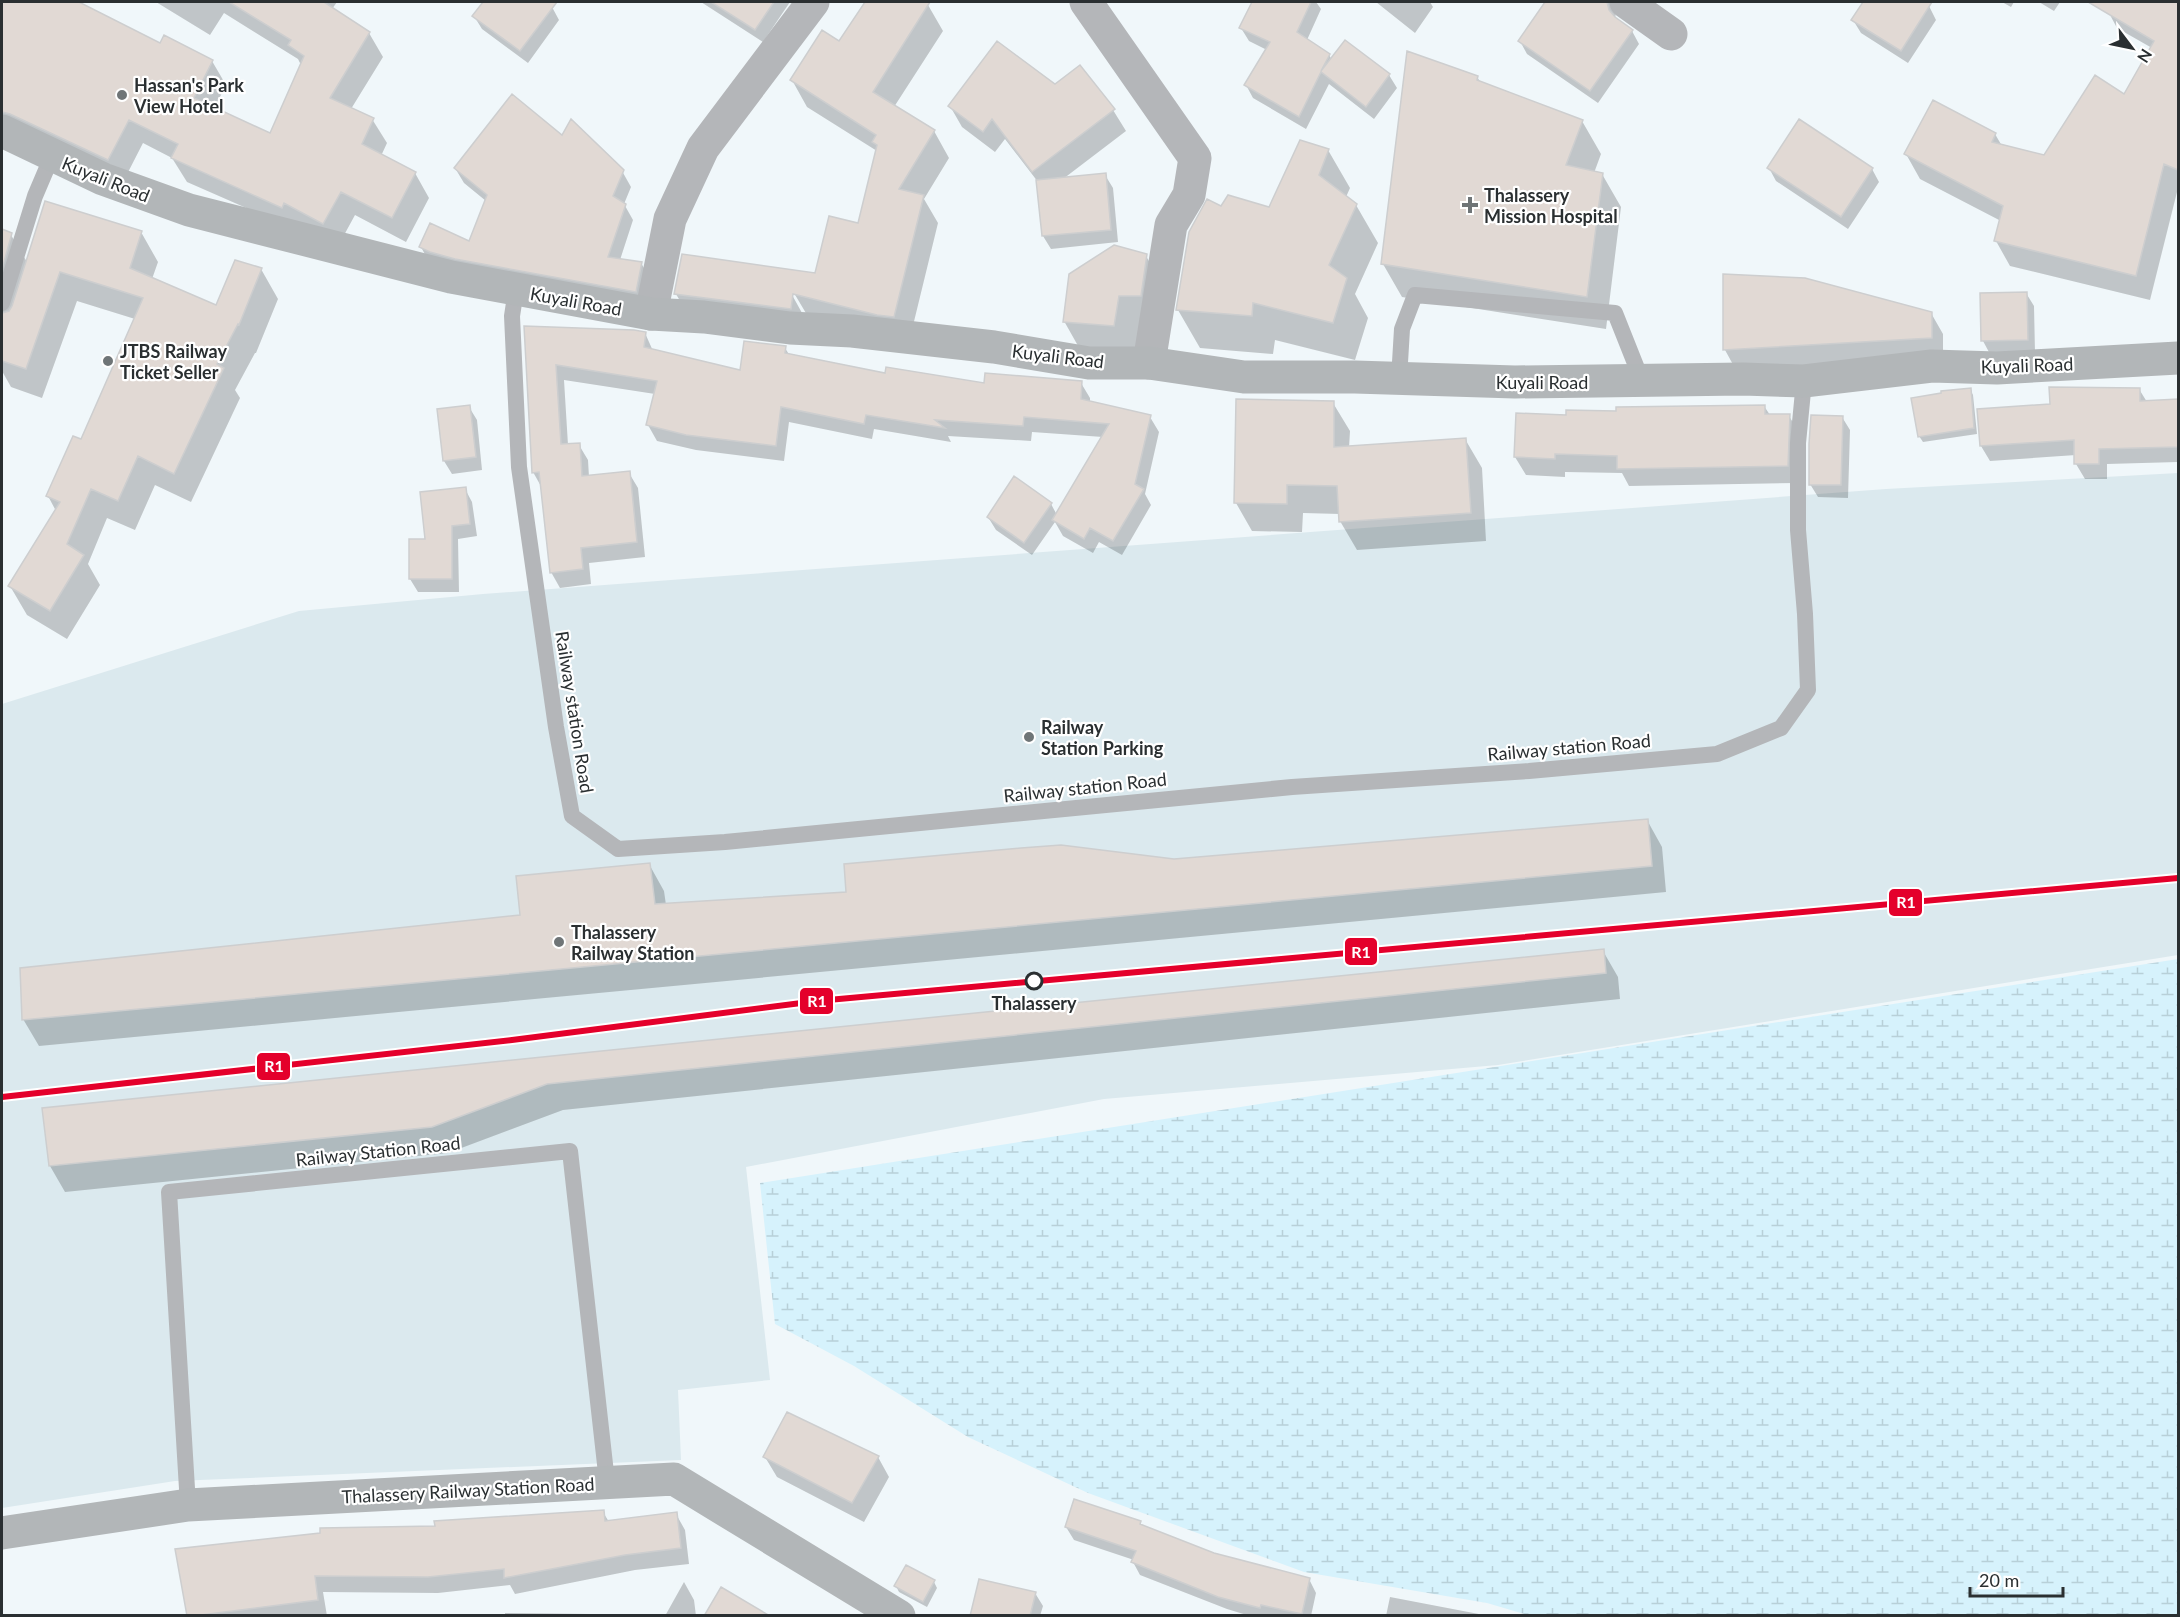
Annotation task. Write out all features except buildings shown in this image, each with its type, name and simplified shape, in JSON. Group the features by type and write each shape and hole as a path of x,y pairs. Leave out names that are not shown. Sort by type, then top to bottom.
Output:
{"main road":[{"name":"Kuyali Road","path":"3,135 103,179 189,210 451,278 651,315 704,317 790,328 852,331 994,347 1089,363 1149,363 1244,377 1515,382 1804,381 1932,366 1997,368 2178,358"},
{"name":"Thalassery Railway Station Road","path":"2,1533 188,1505 674,1479 899,1616"}],"street":[{"path":"651,315 670,219 703,148 813,2"},
{"path":"1086,2 1195,158 1189,195 1171,225 1149,363"},
{"path":"1626,2 1671,34"}],"lane":[{"path":"2,303 35,196 52,156"},
{"name":"Railway station Road","path":"516,290 512,316 519,467 572,816 618,849 749,840 1292,787 1517,772 1717,754 1781,728 1808,690 1798,530 1798,443 1804,381"},
{"path":"1399,379 1402,329 1415,295 1615,313 1642,381"},
{"name":"Railway Station Road","path":"188,1505 169,1192 570,1151 607,1482"}],"shaded area":[{"path":"2178,473 2178,955 1498,1065 1104,1099 746,1167 770,1380 678,1390 681,1460 175,1481 2,1508 2,704 299,611 483,594 1886,489"}],"green space":[{"path":"2178,959 2178,1615 1528,1615 1487,1603 1304,1572 1088,1493 968,1437 854,1366 775,1324 760,1183"}],"transit line":[{"name":"R1","path":"2,1097 512,1040 817,1001 2178,878"}],"place":[{"name":"Hassan's Park View Hotel","path":"122,95"},
{"name":"Thalassery Mission Hospital","path":"1470,205"},
{"name":"JTBS Railway Ticket Seller","path":"108,361"},
{"name":"Railway Station Parking","path":"1029,737"},
{"name":"Thalassery Railway Station","path":"559,942"},
{"name":"Thalassery","path":"1034,981"}]}
